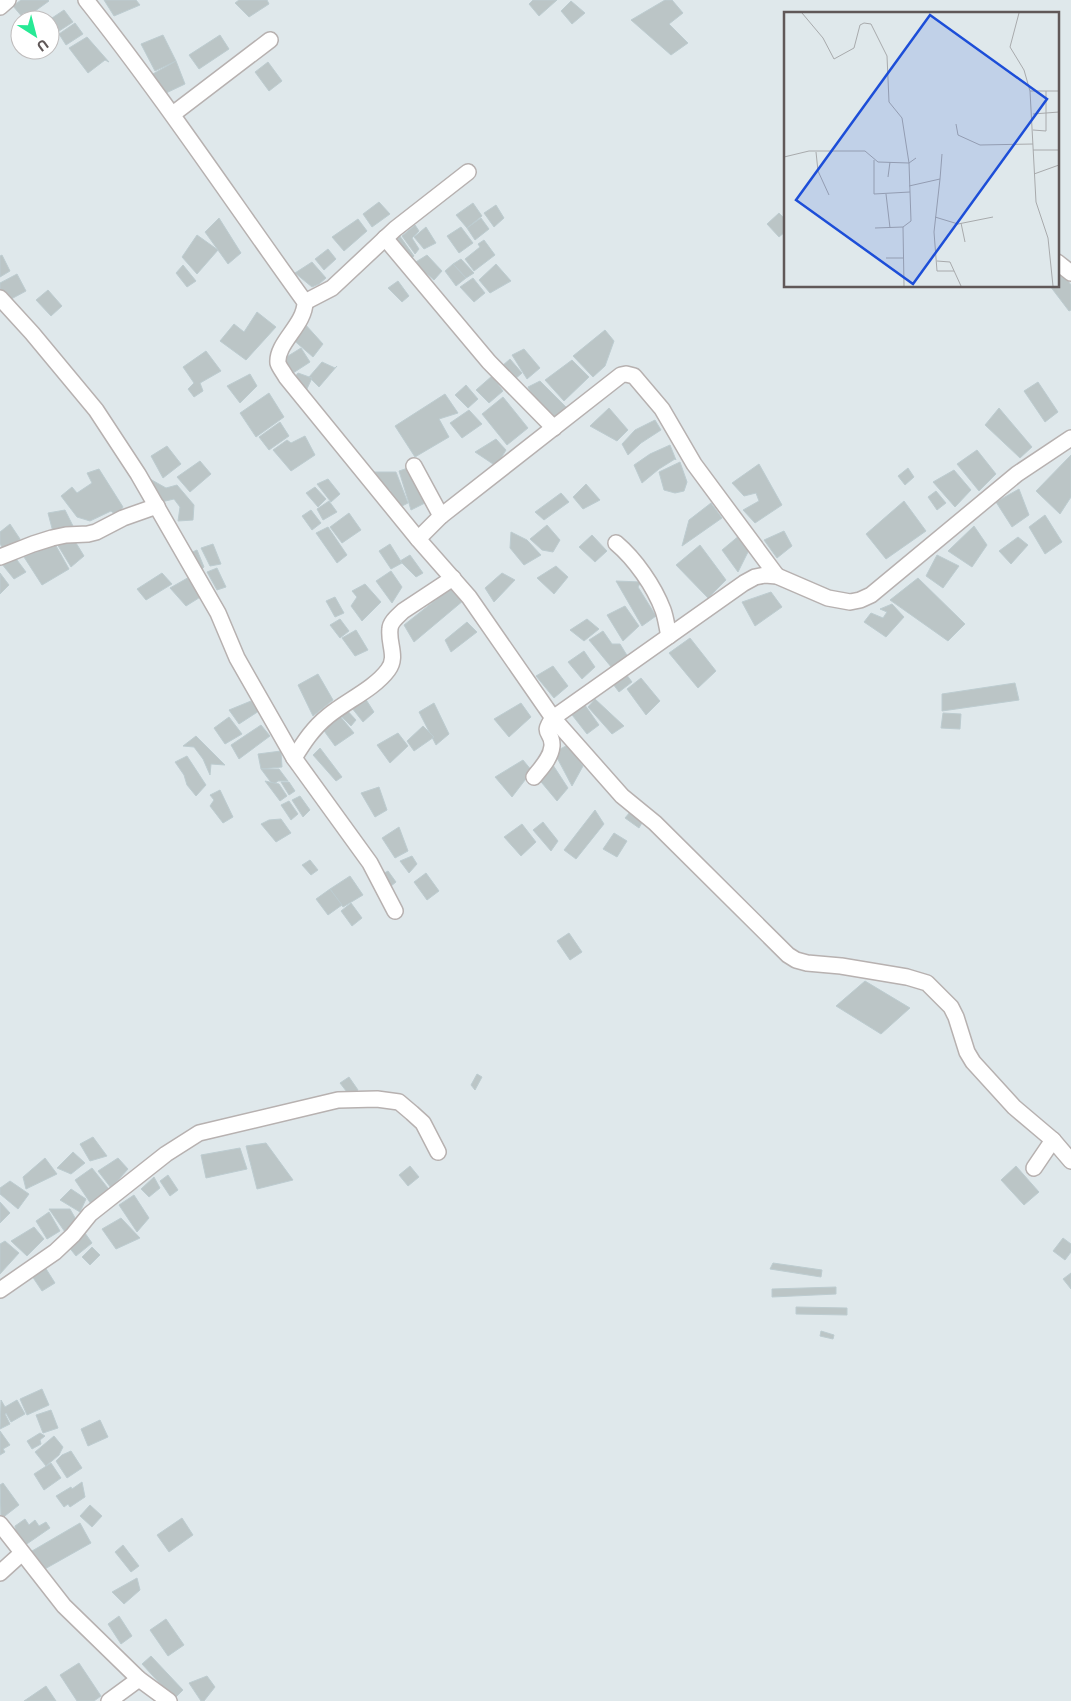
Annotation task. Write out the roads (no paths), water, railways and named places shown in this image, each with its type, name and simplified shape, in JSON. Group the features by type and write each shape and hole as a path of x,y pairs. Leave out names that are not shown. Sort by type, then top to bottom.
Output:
{"street":[{"path":"0,7 8,0"},
{"path":"86,0 173,114 305,302 306,309 300,321 281,348 278,363 286,378 418,540 469,597 553,718 622,796 655,824 788,955 796,960 807,963 841,966 907,977 927,984 939,994 954,1012 963,1042 973,1062 1014,1106 1053,1140 1071,1161"},
{"path":"173,114 270,40"},
{"path":"305,302 332,288 395,229 468,172"},
{"path":"385,238 490,362 554,428"},
{"path":"1058,263 1071,273"},
{"path":"0,298 32,333 96,410 138,474 218,613 237,658 294,758 370,863 395,911"},
{"path":"418,540 441,516 621,375 626,374 634,376 662,410 694,464 776,576"},
{"path":"534,777 550,755 552,740 546,731 553,718 744,583 755,577 765,575 776,576 828,598 850,602 860,600 871,595 1017,474 1071,438"},
{"path":"414,466 441,516"},
{"path":"0,557 52,538 96,532 123,518 157,506"},
{"path":"616,543 626,552 646,577 663,610 668,636"},
{"path":"294,758 308,736 328,716 379,679 390,668 393,661 390,628 396,618 403,611 453,578"},
{"path":"0,1290 55,1252 73,1235 90,1214 166,1154 199,1133 338,1100 377,1099 399,1102 412,1113 423,1123 438,1152"},
{"path":"1034,1168 1053,1140"},
{"path":"0,1524 64,1606 139,1679 168,1701"},
{"path":"0,1573 22,1553"},
{"path":"109,1701 139,1679"}]}
